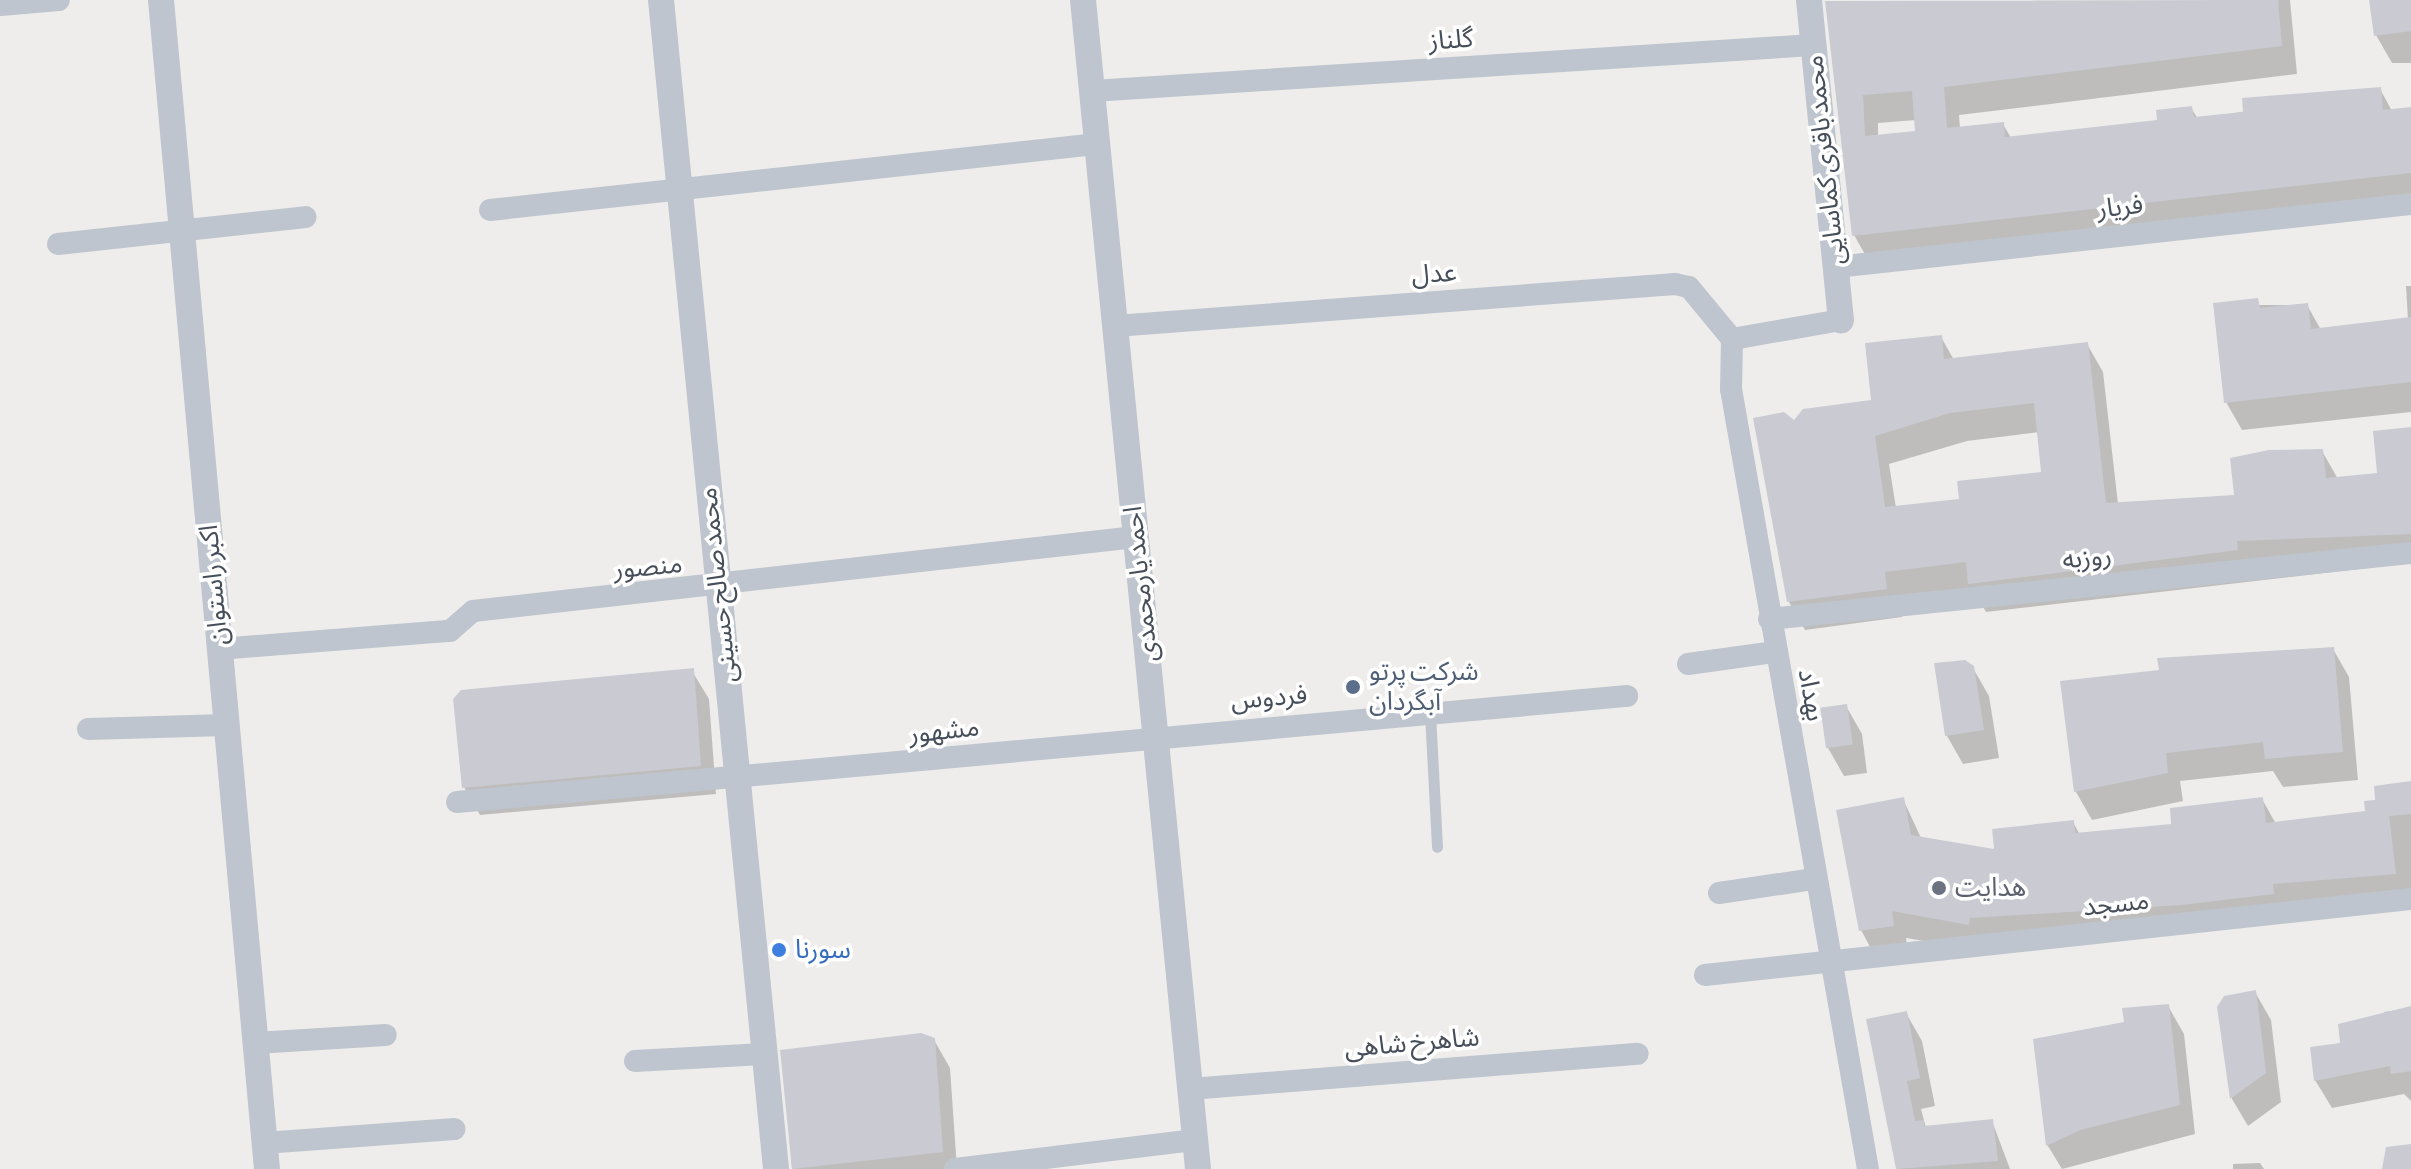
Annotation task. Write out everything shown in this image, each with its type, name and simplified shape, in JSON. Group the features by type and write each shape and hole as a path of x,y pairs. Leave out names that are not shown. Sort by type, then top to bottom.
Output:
{"street":[{"path":"1,5 59,0"},
{"name":"اکبر راستوان","path":"161,0 265,1156"},
{"name":"محمد صالح حسینی","path":"661,0 776,1169"},
{"name":"احمد یارمحمدی","path":"1083,0 1198,1169"},
{"name":"محمد باقری کماسایی","path":"1809,0 1841,320"},
{"name":"گلناز","path":"1092,91 1813,45"},
{"path":"490,210 1097,144"},
{"name":"فریار","path":"1836,267 2411,204"},
{"path":"58,244 182,233 306,217"},
{"name":"عدل","path":"1115,326 1675,284 1689,287 1732,339"},
{"path":"1732,339 1841,320"},
{"name":"بهداد","path":"1732,339 1731,389 1827,960 1868,1169"},
{"name":"منصور","path":"219,649 450,631 473,611 719,588 1136,537"},
{"name":"روزبه","path":"1769,619 2411,553"},
{"path":"1688,664 1775,652"},
{"name":"فردوس","path":"1155,736 1627,696"},
{"path":"88,729 226,725"},
{"name":"مشهور","path":"457,802 738,781 1155,736"},
{"path":"1719,893 1814,879"},
{"name":"مسجد","path":"1705,975 2411,899"},
{"path":"255,1043 386,1035"},
{"path":"635,1061 764,1054"},
{"name":"شاهرخ شاهی","path":"1190,1089 1638,1054"},
{"path":"265,1156 454,1129"},
{"path":"955,1169 1195,1140"}],"lane":[{"path":"1430,713 1437,847"}],"building":[{"path":"2278,0 2282,46 1944,87 1947,128 2004,122 2005,137 2157,120 2156,110 2192,106 2194,117 2243,112 2242,98 2381,87 2383,110 2411,107 2411,173 1852,236 1825,1","holes":["1912,91 1915,131 1865,136 1863,95"]},
{"path":"2369,0 2411,0 2411,31 2374,36"},
{"path":"2258,298 2260,308 2308,303 2311,329 2411,317 2411,382 2224,403 2213,303"},
{"path":"1942,335 1944,359 2088,342 2106,503 2234,495 2230,458 2269,450 2323,449 2326,478 2377,473 2373,431 2411,427 2411,534 2237,541 2238,550 1968,584 1966,562 1885,572 1887,589 1787,602 1753,418 1784,412 1794,420 1803,409 1871,400 1865,343","holes":["2034,403 2041,472 1957,481 1959,499 1885,507 1875,436 1950,413"]},
{"path":"2334,647 2343,752 2265,759 2263,742 2166,753 2168,773 2074,792 2060,681 2159,670 2157,658"},
{"path":"1965,660 1974,666 1984,730 1945,736 1934,663"},
{"path":"694,668 701,766 462,788 453,699 461,690"},
{"path":"1847,704 1853,745 1826,748 1820,708"},
{"path":"2411,781 2411,814 2389,816 2396,874 2273,884 2274,894 2181,905 1970,918 1969,925 1892,911 1894,926 1859,931 1836,810 1904,797 1911,835 1994,849 1992,829 2074,820 2075,833 2171,824 2170,808 2263,797 2266,823 2365,811 2364,801 2375,800 2374,786"},
{"path":"2256,990 2266,1073 2230,1099 2217,1007 2224,996"},
{"path":"2169,1004 2180,1105 2080,1130 2046,1146 2033,1039 2124,1022 2122,1008"},
{"path":"2411,1006 2411,1071 2391,1074 2390,1066 2314,1081 2310,1047 2340,1043 2338,1024"},
{"path":"1907,1011 1920,1078 1907,1081 1915,1121 1924,1120 1924,1126 1993,1119 1998,1161 1896,1169 1866,1019"},
{"path":"921,1033 935,1038 943,1152 792,1169 780,1050"},
{"path":"2411,1144 2411,1169 2382,1169 2386,1147"}],"place":[{"name":"شرکت پرتو آبگردان","path":"1353,687"},
{"name":"هدایت","path":"1939,888"},
{"name":"سورنا","path":"779,950"}]}
